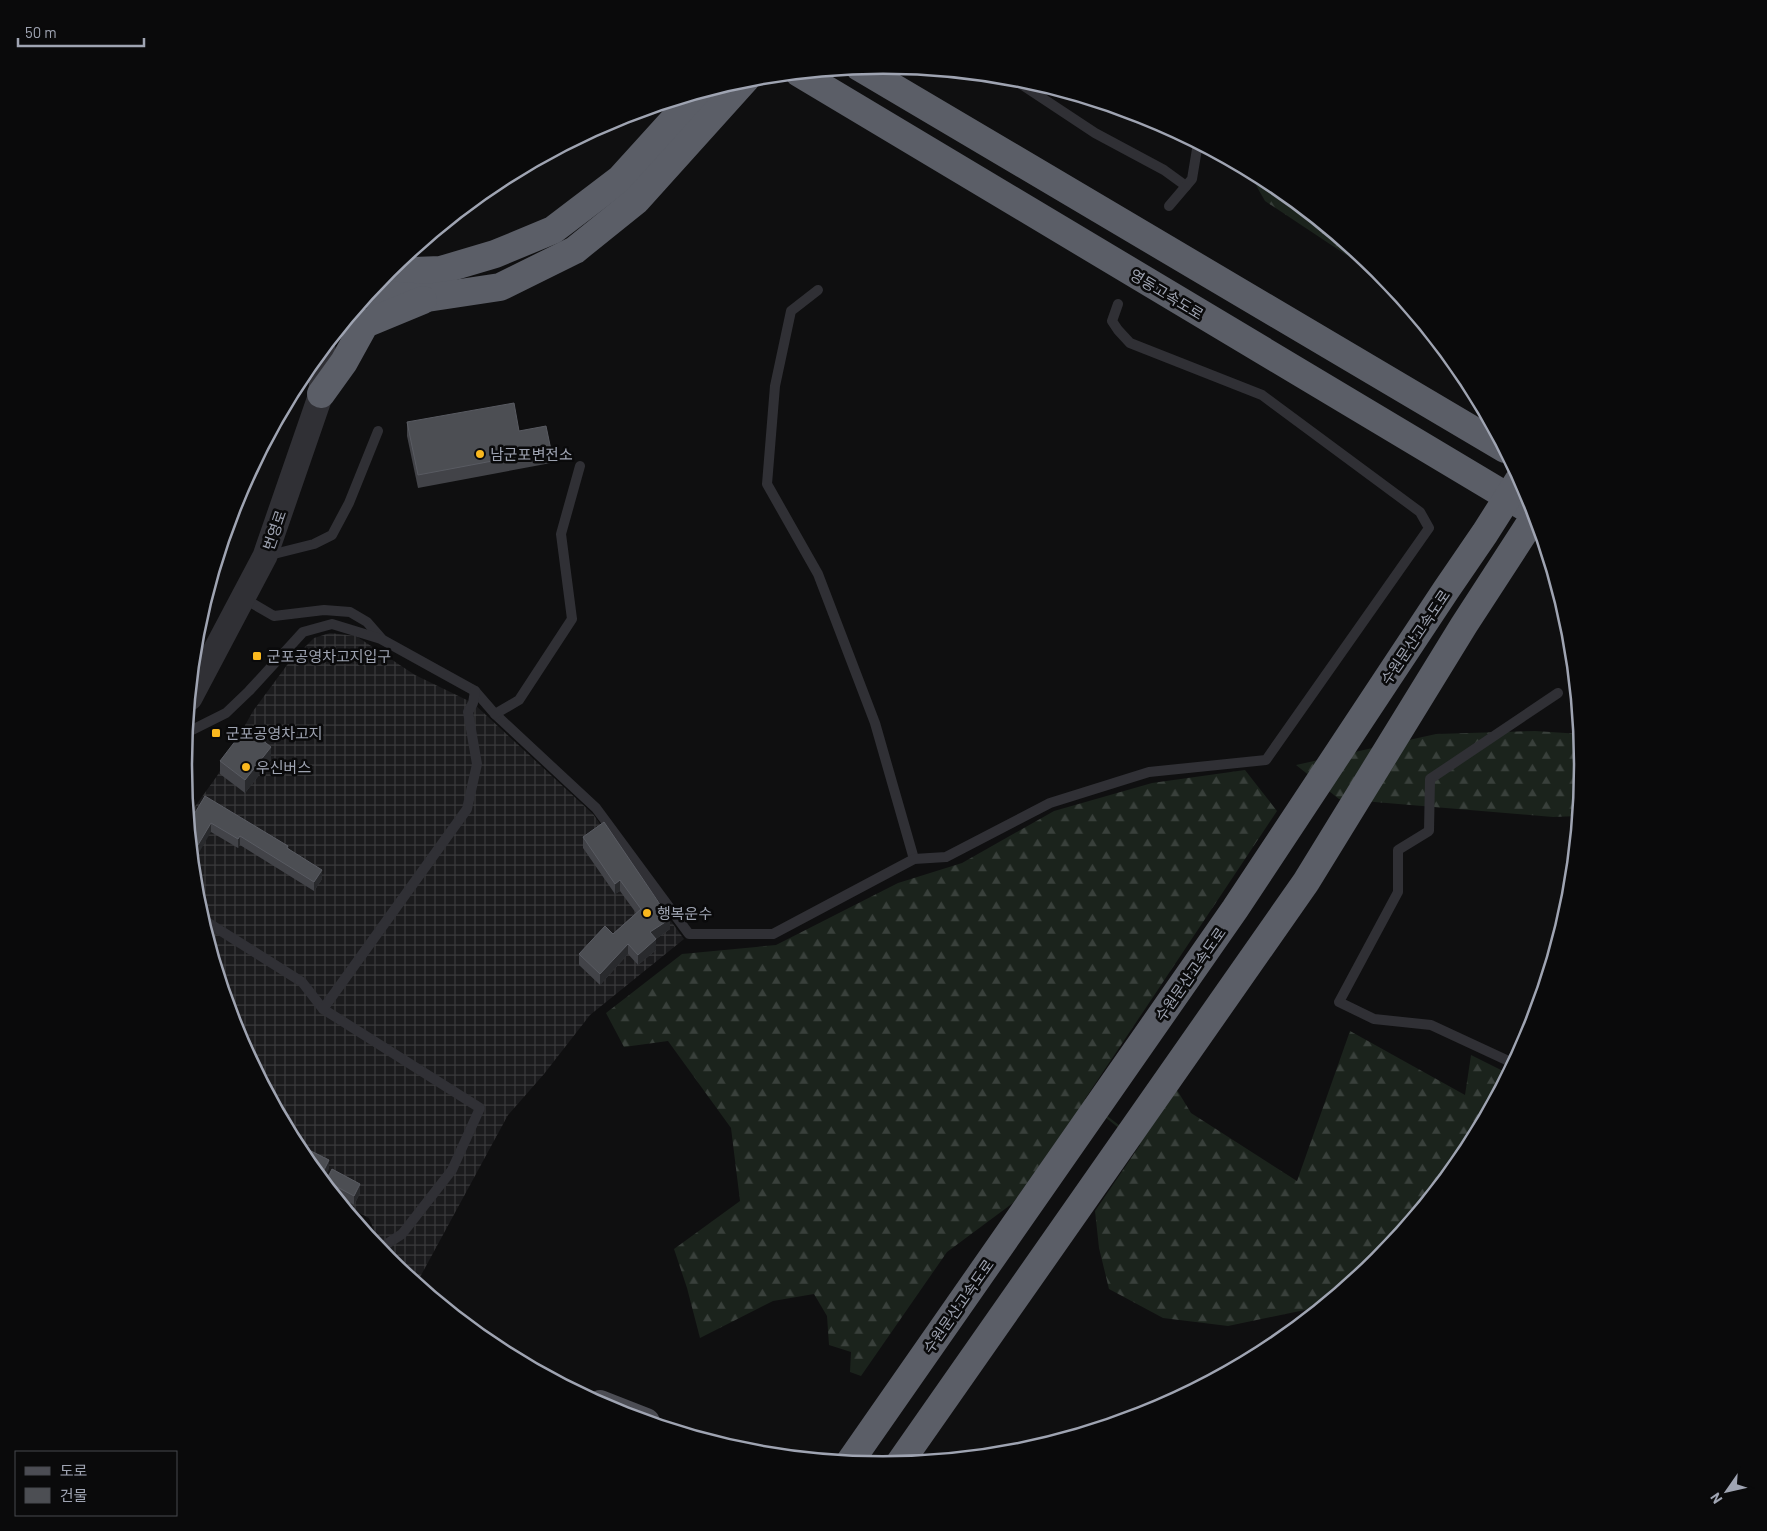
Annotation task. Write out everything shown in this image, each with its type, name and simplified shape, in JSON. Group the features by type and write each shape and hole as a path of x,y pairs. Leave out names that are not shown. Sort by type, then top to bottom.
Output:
{"highway":[{"path":"871,74 1495,443"},
{"name":"영동고속도로","path":"808,78 1526,508"},
{"path":"377,295 427,298 500,287 575,250 637,200 737,90"},
{"path":"399,272 441,270 495,254 553,230 620,179 692,101"},
{"path":"413,258 441,270"},
{"path":"321,394 344,362 365,324 427,298"},
{"name":"수원문산고속도로","path":"854,1456 1235,909 1446,590 1486,533 1516,485"},
{"path":"904,1457 1306,882 1464,625 1518,553 1532,524"},
{"path":"1518,553 1537,538"}],"street":[{"name":"번영로","path":"197,685 265,556 321,394 322,361"},
{"path":"310,379 321,394"}],"lane":[{"path":"1029,90 1095,133 1164,170 1186,186"},
{"path":"1169,206 1192,179 1197,149"},
{"path":"818,290 791,311 775,386 767,484 818,574 875,723 914,859"},
{"path":"193,730 226,713 304,632 332,624 381,639 475,691 495,714 596,808 689,934 773,934 914,859 946,857 1050,803 1149,772 1266,760 1428,528 1420,512 1262,395 1130,343 1112,321 1118,304"},
{"path":"265,556 314,544 332,535 349,503 378,431"},
{"path":"495,714 519,700 572,619 561,534 580,466"},
{"path":"243,598 274,616 324,610 350,612 367,622 381,639"},
{"path":"324,1009 467,809 477,764 468,712 473,703 475,691"},
{"path":"1509,1061 1431,1025 1374,1019 1339,1002 1398,892 1398,850 1429,831 1430,779 1558,693"},
{"path":"210,924 302,982 324,1009 480,1108 452,1170 402,1234 385,1245"}],"shaded area":[{"name":"군포공영차고지","path":"330,633 356,636 415,675 473,703 593,814 684,939 590,1015 544,1074 508,1115 419,1279 377,1236 369,1218 353,1210 308,1150 284,1111 244,1030 228,988 215,945 205,900 193,809 217,776 253,711 287,665 314,638"}],"green space":[{"path":"1254,181 1305,217 1361,265 1265,201"},
{"path":"1535,731 1574,734 1573,816 1553,817 1339,799 1296,765 1436,734"},
{"path":"1245,770 1277,811 1085,1099 1141,1142 1177,1090 1191,1113 1297,1181 1350,1031 1465,1095 1471,1055 1504,1071 1483,1111 1459,1150 1404,1222 1340,1286 1312,1309 1228,1326 1163,1318 1109,1289 1099,1248 1095,1211 1140,1145 1085,1101 1013,1203 947,1252 861,1376 850,1372 851,1352 829,1345 827,1316 814,1294 773,1301 700,1338 687,1288 674,1249 740,1201 731,1128 668,1041 624,1047 606,1013 682,954 776,945 898,883 962,863 1054,811 1152,783"}],"building":[{"name":"남군포변전소","path":"514,403 519,431 546,426 551,450 418,475 407,422"},
{"path":"246,727 271,747 245,780 220,761"},
{"path":"205,796 288,846 287,848 322,870 314,882 240,836 238,839 211,823 197,847 193,815"},
{"path":"604,822 670,919 650,932 656,939 638,955 628,944 600,974 579,954 605,926 613,934 641,909 620,880 615,884 583,837"},
{"path":"308,1149 329,1160 323,1171"},
{"path":"332,1169 360,1184 354,1196 334,1185 328,1177"}],"place":[{"name":"남군포변전소","path":"480,454"},
{"name":"군포공영차고지입구","path":"257,656"},
{"name":"군포공영차고지","path":"216,733"},
{"name":"우신버스","path":"246,767"},
{"name":"행복운수","path":"647,913"}]}
